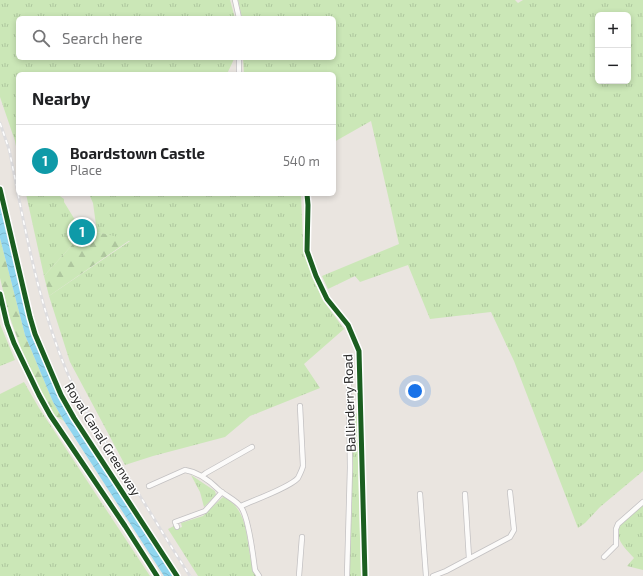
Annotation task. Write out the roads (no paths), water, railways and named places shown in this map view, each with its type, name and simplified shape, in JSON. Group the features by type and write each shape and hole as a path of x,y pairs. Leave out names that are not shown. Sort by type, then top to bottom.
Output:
{"street":[{"path":"235,0 239,16"},
{"path":"239,60 239,72"},
{"name":"Ballinderry Road","path":"307,196 308,251 316,276 326,299 348,325 359,351 365,576"},
{"path":"0,294 7,324 14,343 39,396 50,415 157,576"},
{"path":"347,576 350,468 349,379"},
{"path":"241,506 284,487 297,479 300,474 303,466 300,406"},
{"path":"202,476 206,472 252,447"},
{"path":"149,486 185,470 191,471 202,476 241,506 245,515 256,570 260,576"},
{"path":"178,527 175,522 205,511 222,492"},
{"path":"433,576 446,571 510,537 514,530 510,492"},
{"path":"420,494 426,576"},
{"path":"465,494 469,558"},
{"path":"607,557 616,545 616,529 618,524 643,502"},
{"path":"299,576 302,537"}],"water":[{"path":"0,201 33,339 53,384 71,417 173,576 164,576 53,402 25,335 0,238"}],"railway":[{"path":"0,123 9,149 16,183"},
{"path":"18,196 32,262 44,306 58,350 73,386 96,426 190,576"}],"place":[{"name":"Boardstown Castle","path":"82,232"}]}
